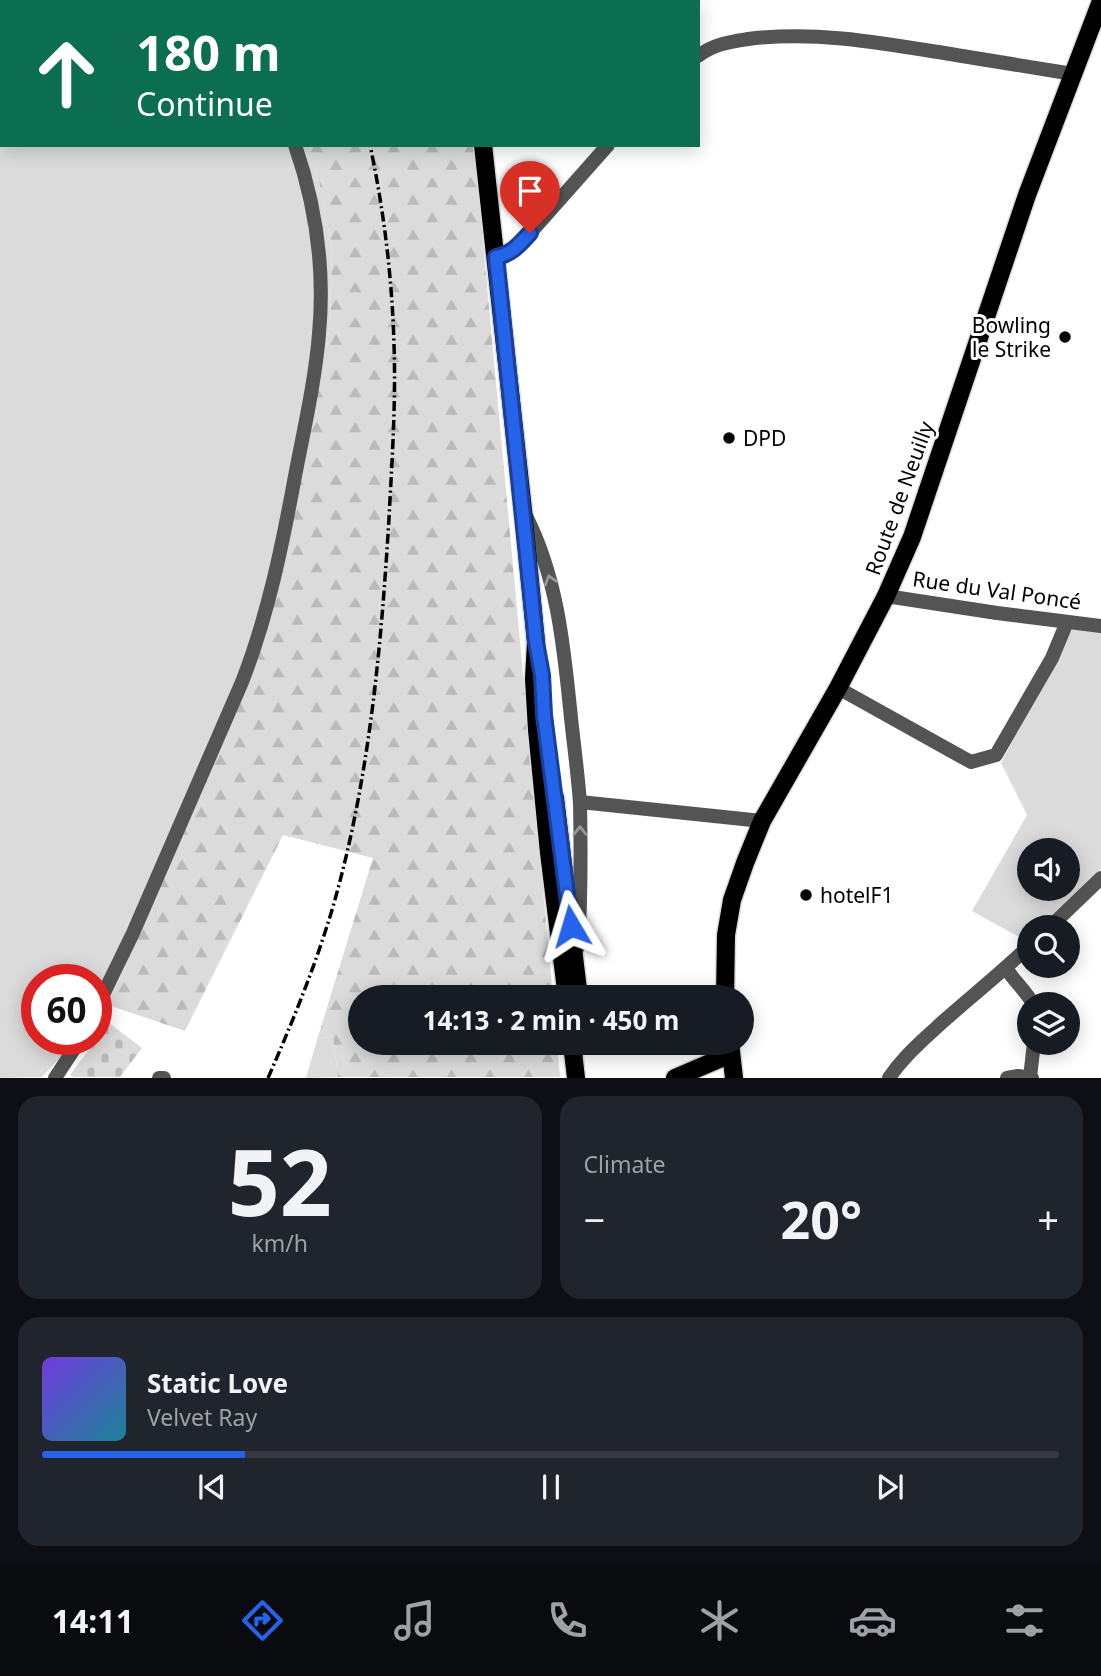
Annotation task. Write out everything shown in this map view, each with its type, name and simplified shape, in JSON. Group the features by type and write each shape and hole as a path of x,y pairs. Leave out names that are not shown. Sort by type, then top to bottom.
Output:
{"main road":[{"name":"Route de Neuilly","path":"726,985 726,934 733,900 762,821 838,688 886,596 912,537 1027,195 1101,1"},
{"path":"483,147 536,642 542,675 544,715 578,985"},
{"path":"536,642 534,679 537,730 565,985"},
{"path":"573,1055 576,1077"},
{"path":"585,1055 587,1077"},
{"path":"675,1077 726,1055"},
{"path":"732,1055 734,1077"}],"street":[{"path":"700,54 710,47 731,42 773,36 815,36 885,43 1073,74"},
{"path":"112,976 242,682 258,640 275,578 315,369 321,311 320,256 315,222 296,147"},
{"path":"496,257 515,250 606,147"},
{"path":"523,510 533,529 553,586 564,646 580,802 577,973"},
{"name":"Rue du Val Poncé","path":"886,596 1101,626"},
{"path":"838,688 971,762 996,755 1052,658 1067,622"},
{"path":"580,802 762,821"},
{"path":"1063,915 1101,878"},
{"path":"889,1077 901,1060 1017,957"},
{"path":"1006,968 1024,992"},
{"path":"55,1077 70,1055"},
{"path":"1007,1077 1031,1077 1033,1055"}],"green space":[{"path":"0,147 309,147 319,180 332,249 330,326 296,503 263,645 112,996 112,964 21,964 21,1055 63,1055 42,1077 0,1078"},
{"path":"309,147 474,147 552,985 348,985 348,1055 558,1055 560,1077 338,1077 333,1036 317,1040 373,858 283,835 185,1031 112,1006 112,996 263,645 296,503 330,326 332,249 319,181"},
{"path":"1074,625 1101,629 1101,869 1080,890 1080,838 1017,838 1017,901 1068,901 1054,915 1017,915 1017,936 972,911 1027,815 1001,763"},
{"path":"112,1025 142,1048 120,1077 70,1075 85,1055 112,1055"},
{"path":"333,1036 338,1077 306,1078 317,1040"}],"railway":[{"path":"268,1078 318,953 345,862 364,765 377,667 389,518 394,366 386,244 370,147"}],"place":[{"name":"Bowling le Strike","path":"1065,337"},
{"name":"DPD","path":"729,438"},
{"name":"hotelF1","path":"806,895"}],"route":[{"path":"530,233 515,250 496,257 536,642 542,675 544,715 571,926"}]}
